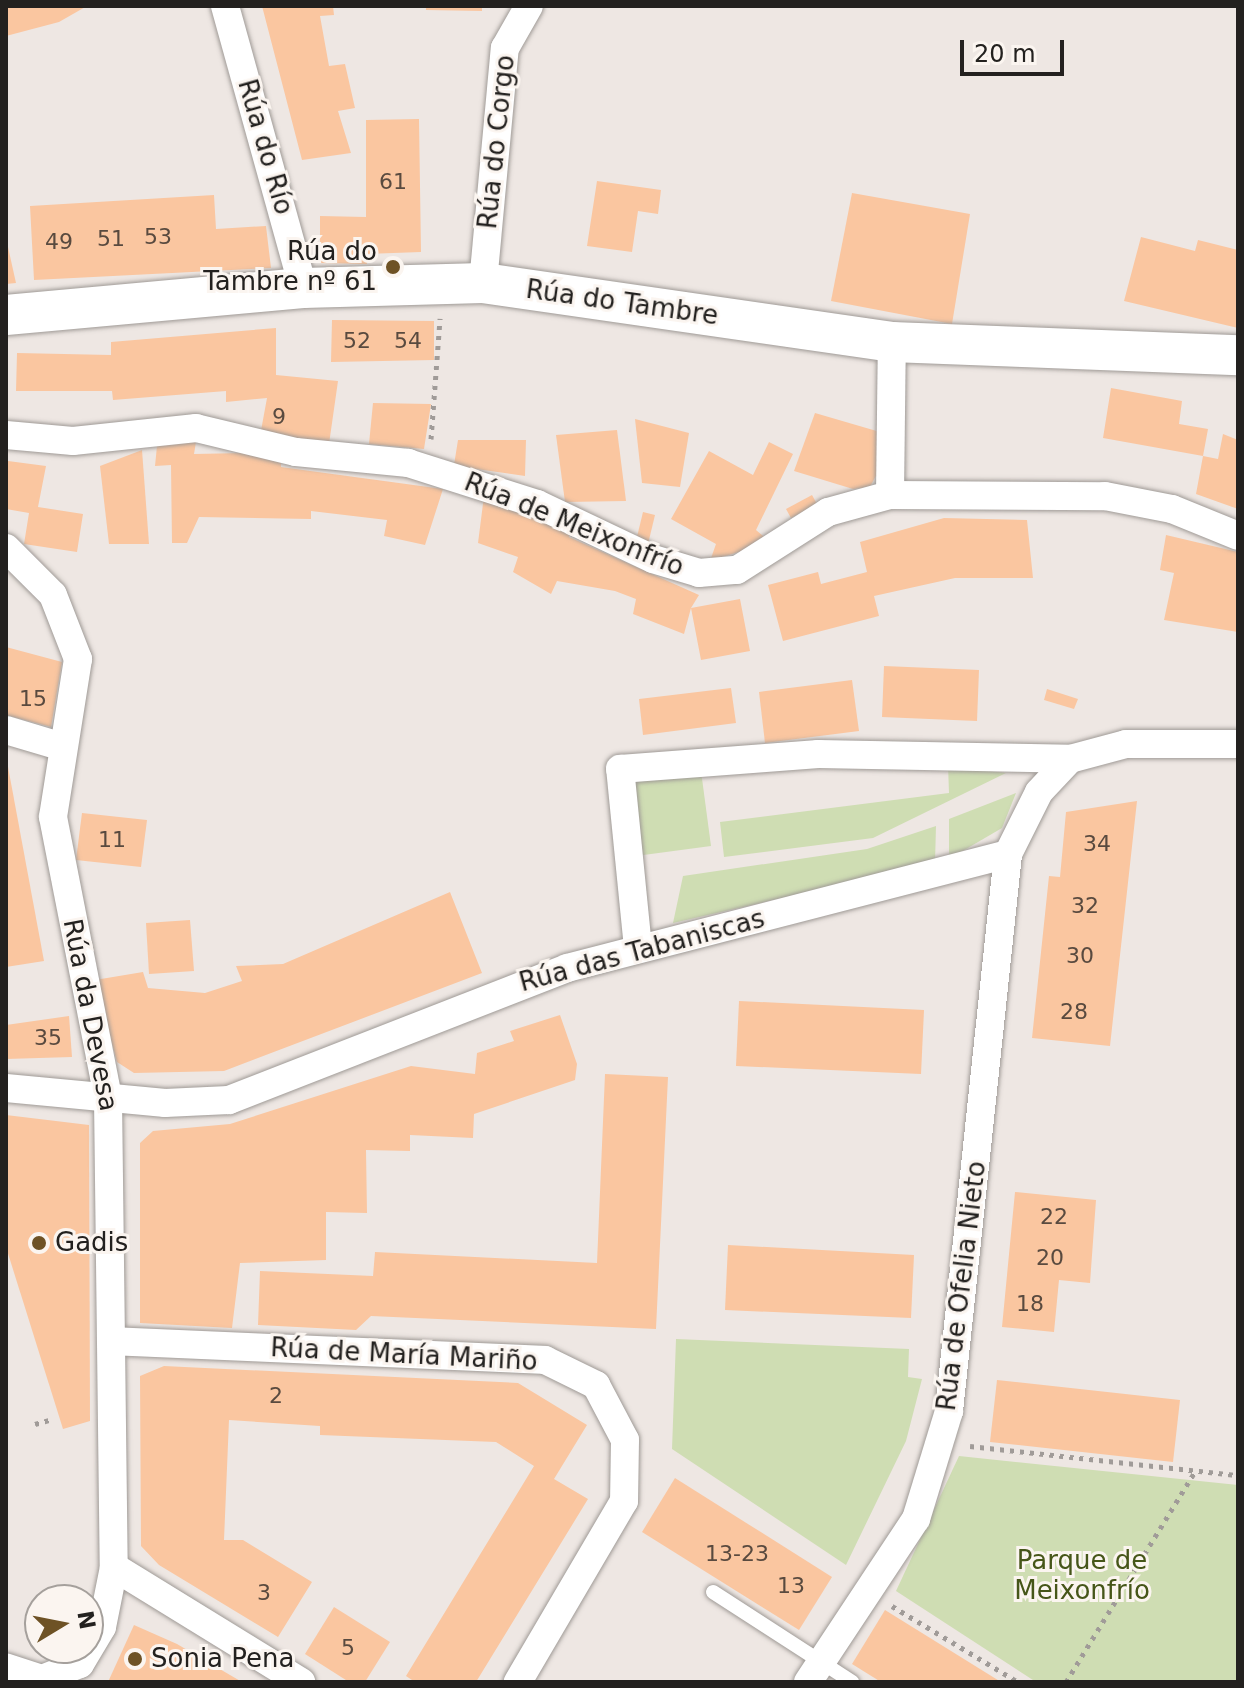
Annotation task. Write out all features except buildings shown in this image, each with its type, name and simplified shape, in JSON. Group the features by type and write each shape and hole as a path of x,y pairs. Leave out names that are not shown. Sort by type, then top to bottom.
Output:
{"main road":[{"name":"Rúa do Tambre","path":"6,315 303,288 483,283 892,342 1238,355"}],"street":[{"name":"Rúa do Río","path":"225,6 303,288"},
{"name":"Rúa do Corgo","path":"483,283 505,48 529,6"},
{"path":"890,495 892,342"},
{"name":"Rúa de Meixonfrío","path":"6,435 73,441 196,428 264,447 423,467 537,504 653,559 699,573 737,570 828,512 890,495 1105,496 1172,509 1238,536"},
{"name":"Rúa da Devesa","path":"6,548 53,595 74,640 77,686 63,747 53,817 108,1098 114,1567 102,1627 80,1664 42,1679 6,1667"},
{"path":"6,730 63,747"},
{"path":"638,948 620,769 832,753 1070,759 1126,744 1238,744"},
{"path":"1008,854 1039,792 1070,759"},
{"name":"Rúa das Tabaniscas","path":"6,1088 108,1098 229,1100 519,983 638,948 1008,854"},
{"name":"Rúa de Ofelia Nieto","path":"815,1672 871,1592 916,1519 941,1443 957,1357 1008,854"},
{"name":"Rúa de María Mariño","path":"112,1341 545,1360 596,1385 625,1440 624,1501 518,1682"},
{"path":"114,1567 301,1682"}],"lane":[{"path":"713,1592 815,1672 852,1682"}],"path":[{"path":"423,467 439,410 441,284"},
{"path":"35,1424 52,1419"},
{"path":"941,1443 1238,1475"},
{"path":"1066,1682 1196,1470"},
{"path":"871,1592 1018,1682"}],"green space":[{"path":"948,765 1006,773 873,838 724,857 720,822 949,793"},
{"path":"701,771 711,846 636,856 627,781"},
{"path":"1016,793 1002,828 949,859 949,819"},
{"path":"936,826 935,863 673,923 683,876 867,849"},
{"path":"676,1339 909,1349 908,1377 922,1379 906,1441 846,1565 672,1449"},
{"name":"Parque de Meixonfrío","path":"959,1456 1238,1485 1238,1682 1036,1682 896,1591"}],"place":[{"name":"Rúa do Tambre nº 61","path":"393,267"},
{"name":"Gadis","path":"39,1243"},
{"name":"Sonia Pena","path":"135,1659"}]}
